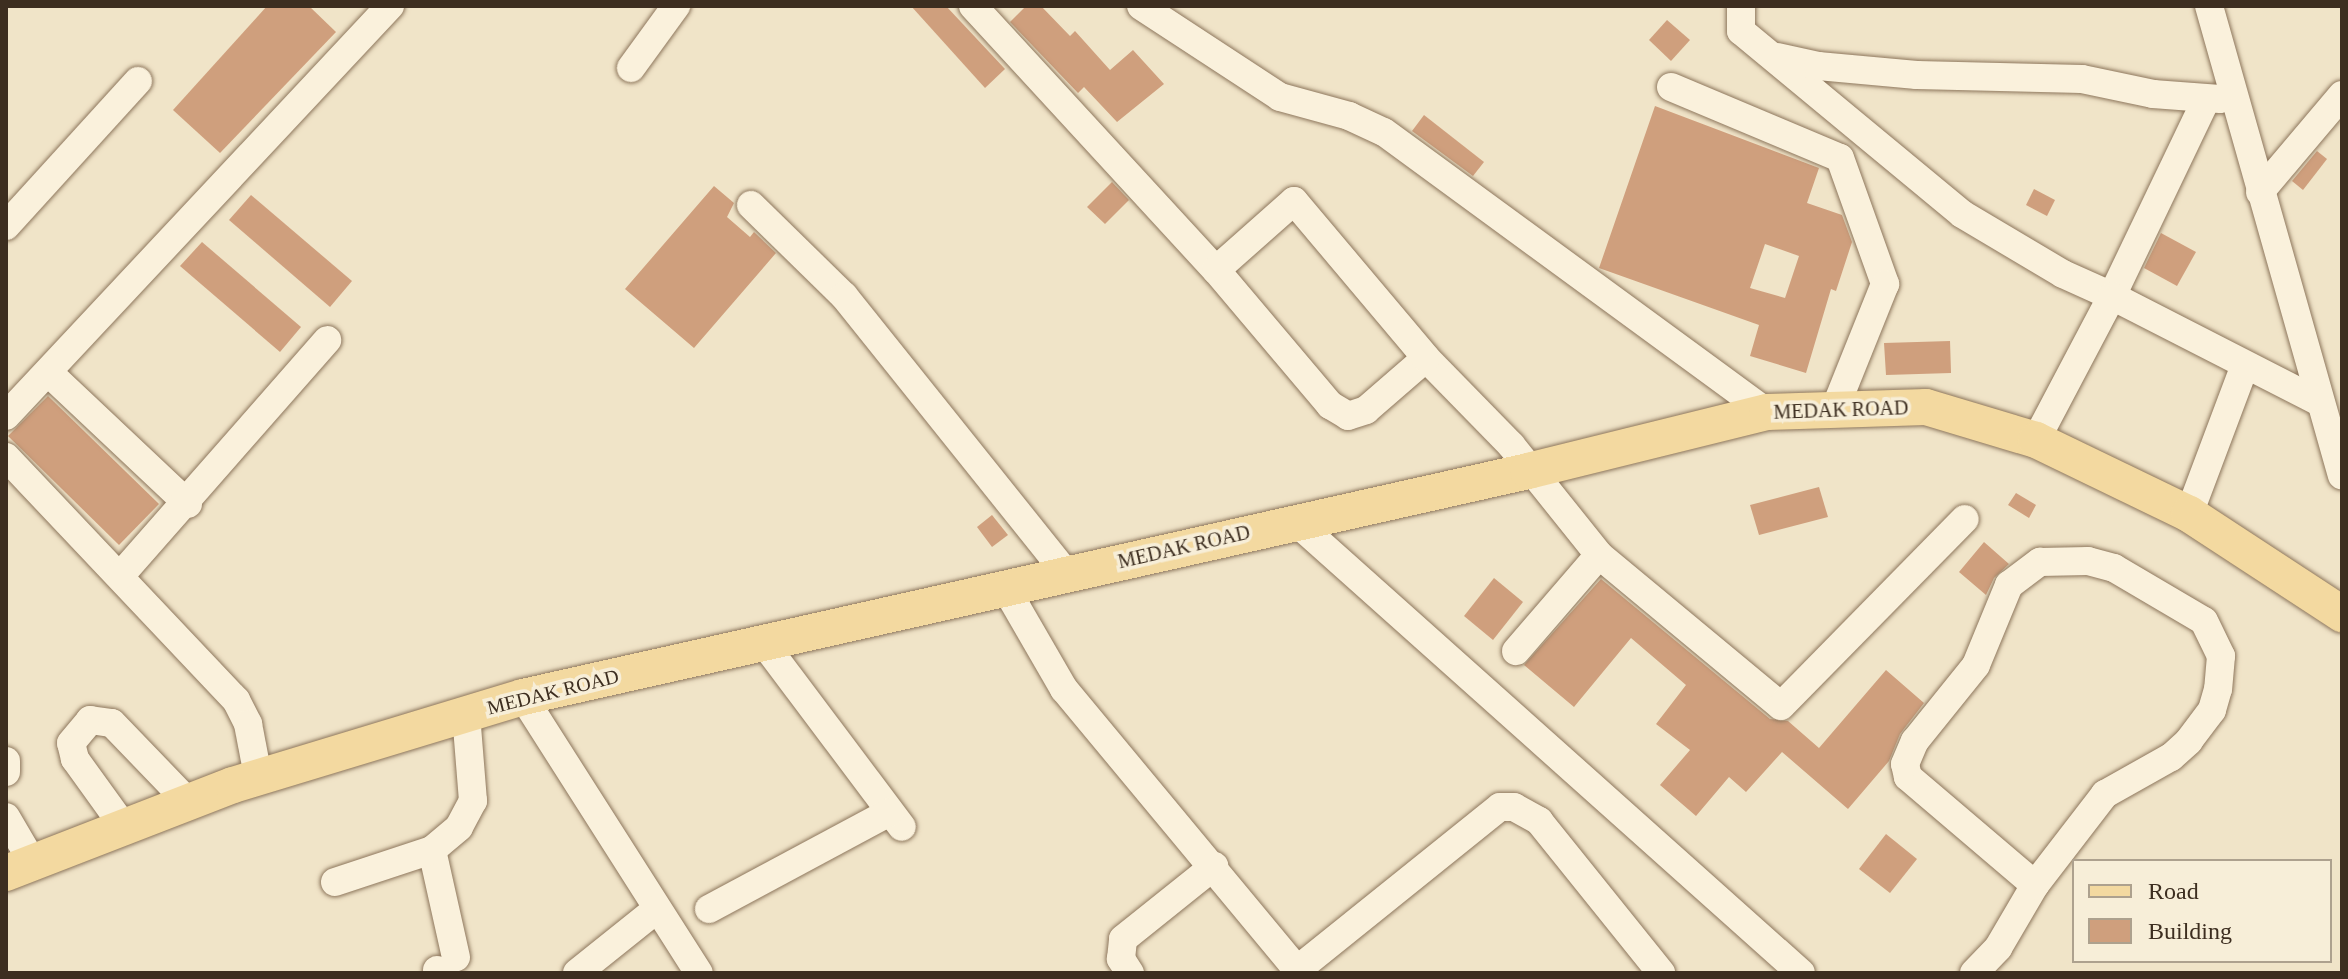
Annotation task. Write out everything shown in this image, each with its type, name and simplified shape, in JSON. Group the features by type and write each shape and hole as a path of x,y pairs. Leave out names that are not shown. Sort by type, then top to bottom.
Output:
{"main road":[{"name":"MEDAK ROAD","path":"20,868 258,776 523,697 1528,471 1767,412 1926,407 2036,440 2189,514 2342,614"}],"street":[{"path":"6,416 390,6"},
{"path":"631,68 676,6"},
{"path":"973,6 1216,270 1330,405 1348,416 1366,410 1426,358"},
{"path":"1141,6 1280,97 1349,116 1384,132 1767,412"},
{"path":"1741,6 1741,31 1962,214 2063,274 2112,296 2244,368 2319,402"},
{"path":"2209,6 2342,476"},
{"path":"1769,54 1818,66 1917,75 2082,79 2206,100 2234,98"},
{"path":"6,226 138,81"},
{"path":"1671,87 1840,158 1885,284 1834,411"},
{"path":"2260,192 2342,95"},
{"path":"2036,440 2112,296 2206,100"},
{"path":"1216,270 1294,201 1426,358 1511,445 1528,471 1599,555 1781,706 1965,519"},
{"path":"751,205 844,296 1067,574"},
{"path":"120,576 188,504 327,340"},
{"path":"2189,514 2244,368"},
{"path":"49,373 188,504"},
{"path":"6,457 236,700 248,724 258,776"},
{"path":"1296,522 1801,973"},
{"path":"1516,651 1599,555"},
{"path":"1974,973 1998,948 2035,885 2105,794 2189,741 2212,710 2218,689 2221,656 2204,621 2126,574 2088,561 2040,562 2009,585 1976,665 1915,741 1905,764 1908,777 2035,885"},
{"path":"1005,587 1064,689 1299,972 1500,807 1514,807 1539,821 1661,973"},
{"path":"709,909 896,820 763,642"},
{"path":"523,697 694,971"},
{"path":"335,882 432,850 459,827 473,801 466,714"},
{"path":"124,827 75,759 71,743 90,720 112,723 187,801"},
{"path":"6,761 6,772"},
{"path":"6,817 20,868"},
{"path":"432,850 444,967"},
{"path":"1130,973 1121,959 1123,939 1214,866"},
{"path":"577,973 657,909"}],"building":[{"path":"267,6 309,6 336,32 220,153 173,110"},
{"path":"911,6 946,6 1005,69 985,88"},
{"path":"1026,6 1041,6 1070,36 1075,31 1110,70 1133,50 1164,84 1117,122 1084,87 1078,93 1010,22"},
{"path":"1667,20 1690,40 1671,61 1649,40"},
{"path":"1655,106 1819,168 1807,203 1842,215 1852,242 1836,291 1831,289 1806,373 1750,356 1759,325 1599,268","holes":["1765,244 1799,256 1785,298 1750,288"]},
{"path":"1424,115 1484,162 1473,176 1412,131"},
{"path":"2317,151 2327,159 2303,190 2292,181"},
{"path":"1112,182 1129,200 1105,224 1087,207"},
{"path":"714,186 734,203 727,217 750,237 754,232 776,253 694,348 625,289"},
{"path":"2034,189 2055,200 2047,216 2026,205"},
{"path":"251,195 352,281 330,307 229,220"},
{"path":"2161,233 2196,252 2177,286 2144,268"},
{"path":"202,242 301,327 280,352 180,266"},
{"path":"1950,341 1951,373 1886,375 1884,343"},
{"path":"48,396 159,504 119,545 8,436"},
{"path":"1819,487 1828,517 1759,535 1750,505"},
{"path":"2016,493 2036,505 2029,518 2008,505"},
{"path":"992,515 1008,535 992,547 977,527"},
{"path":"1984,542 2009,564 1994,578 1986,595 1959,572"},
{"path":"1494,578 1523,602 1493,640 1464,616"},
{"path":"1601,579 1770,719 1788,721 1819,748 1886,670 1924,703 1900,734 1889,761 1848,809 1782,752 1746,792 1729,777 1696,816 1660,785 1690,750 1656,724 1686,685 1631,638 1574,707 1524,665"},
{"path":"1886,834 1917,859 1890,893 1859,869"}]}
